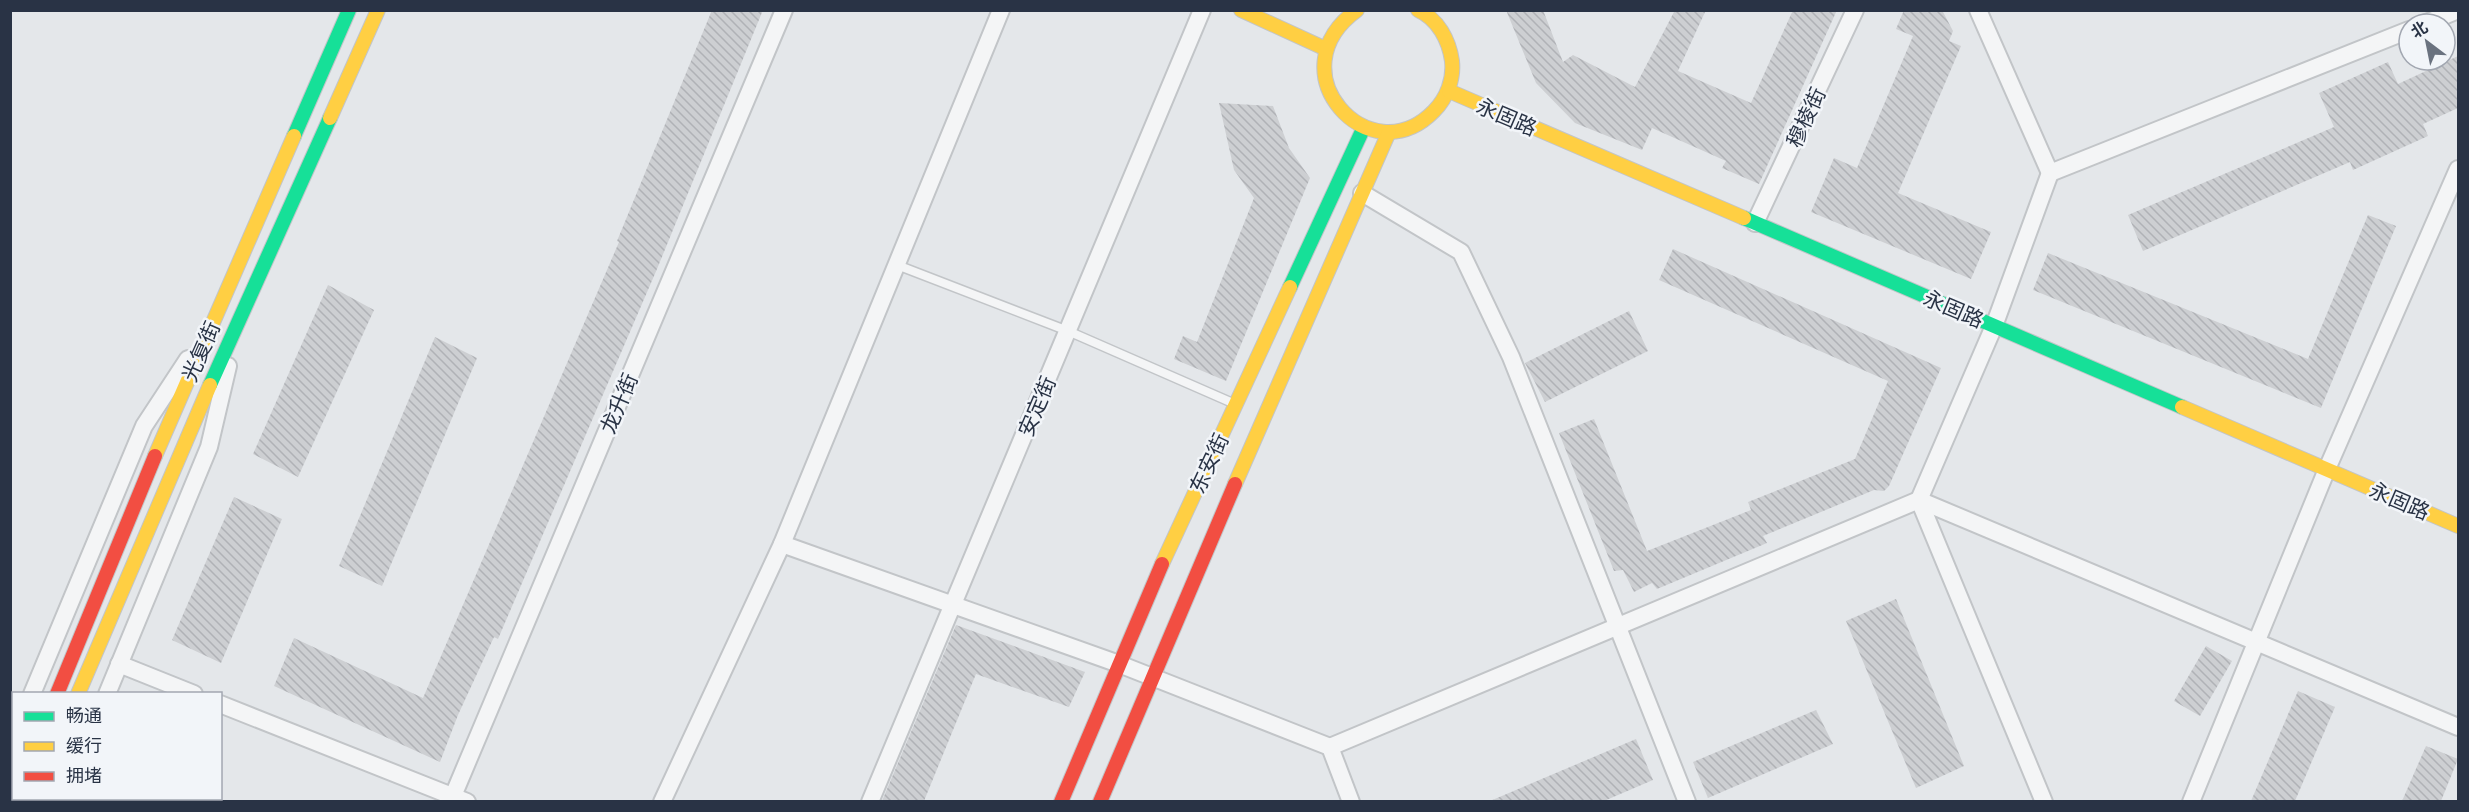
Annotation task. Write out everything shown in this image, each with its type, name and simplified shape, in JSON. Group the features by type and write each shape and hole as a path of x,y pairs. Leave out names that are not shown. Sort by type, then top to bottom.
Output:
{"main road":[{"name":"光复街","path":"57,692 215,318 349,10"},
{"path":"78,692 186,441 378,10"},
{"path":"1241,10 1326,49"},
{"path":"1357,10 1342,21 1326,49 1323,68 1328,93 1342,113 1364,127 1389,132 1413,127 1435,112 1449,91 1453,66 1448,41 1424,11"},
{"name":"永固路","path":"1449,91 2458,526"},
{"name":"东安街","path":"1061,801 1153,583 1364,127"},
{"name":"东安街","path":"1101,801 1152,677 1389,132"}],"street":[{"name":"龙升街","path":"460,799 784,10"},
{"path":"662,801 782,544 1001,10"},
{"name":"安定街","path":"870,801 1202,10"},
{"name":"穆棱街","path":"1755,223 1855,10"},
{"path":"782,544 1119,664 1330,747 1919,500 1994,326 2050,173 1978,10"},
{"path":"2050,173 2397,35"},
{"path":"2191,801 2327,469 2458,169"},
{"path":"1362,193 1461,252 1510,357 1688,801"},
{"path":"32,692 144,426 215,318"},
{"path":"107,692 209,447 237,327"},
{"path":"1919,500 2458,727"},
{"path":"1919,500 2044,801"},
{"path":"119,664 191,692"},
{"path":"222,705 460,799"},
{"path":"1330,747 1351,801"}],"lane":[{"path":"897,264 1068,330 1236,404"}],"building":[{"path":"712,10 763,10 657,269 498,639 494,637 458,715 440,762 274,686 294,638 423,698 619,242 617,241"},
{"path":"1506,10 1543,10 1563,62 1573,55 1635,87 1675,10 1706,10 1678,71 1751,103 1793,10 1837,10 1759,184 1722,168 1726,161 1652,128 1642,150 1575,123 1536,83"},
{"path":"1904,10 1942,10 1953,31 1949,41 1961,46 1898,193 1991,232 1971,279 1811,212 1834,158 1857,168 1913,36 1896,29"},
{"path":"2457,56 2458,108 2423,124 2428,136 2353,170 2350,162 2143,251 2128,215 2334,127 2319,93 2388,62 2398,84 2424,72 2457,72"},
{"path":"1219,103 1273,106 1289,148 1310,178 1226,381 1174,359 1183,336 1197,342 1254,198 1234,170"},
{"path":"2368,215 2396,226 2321,408 2033,290 2048,253 2308,359"},
{"path":"1673,249 1941,368 1889,486 1884,491 1874,490 1763,536 1767,543 1657,589 1652,583 1634,592 1623,570 1614,571 1559,433 1594,419 1647,551 1751,510 1748,502 1855,459 1888,381 1659,280"},
{"path":"328,285 374,310 298,477 253,454"},
{"path":"1629,311 1648,351 1545,402 1525,363"},
{"path":"435,337 477,358 382,586 339,566"},
{"path":"234,497 282,519 221,663 172,640"},
{"path":"1896,599 1964,766 1916,788 1846,621"},
{"path":"956,625 1085,672 1069,707 976,674 924,801 882,801"},
{"path":"2206,646 2232,661 2200,716 2174,701"},
{"path":"2298,691 2335,707 2295,801 2251,801"},
{"path":"1816,710 1833,744 1708,798 1693,762"},
{"path":"1636,739 1653,780 1604,801 1490,801"},
{"path":"2426,746 2458,759 2441,801 2402,801"}],"traffic: fast":[{"path":"294,136 349,10"},
{"path":"210,385 330,118"},
{"path":"1290,287 1364,127"},
{"path":"1744,218 2182,407"}],"traffic: slow":[{"path":"330,118 378,10"},
{"path":"1241,10 1326,49"},
{"path":"1357,10 1334,35 1325,61 1328,86 1340,108 1359,124 1383,132 1409,128 1434,111 1449,88 1452,61 1448,45 1437,25 1418,10"},
{"path":"1449,91 1744,218"},
{"path":"1235,484 1389,132"},
{"path":"155,456 294,136"},
{"path":"1162,564 1290,287"},
{"path":"79,692 210,385"},
{"path":"2182,407 2458,526"}],"traffic: jam":[{"path":"58,692 155,456"},
{"path":"1100,802 1235,484"},
{"path":"1061,802 1162,564"}]}
